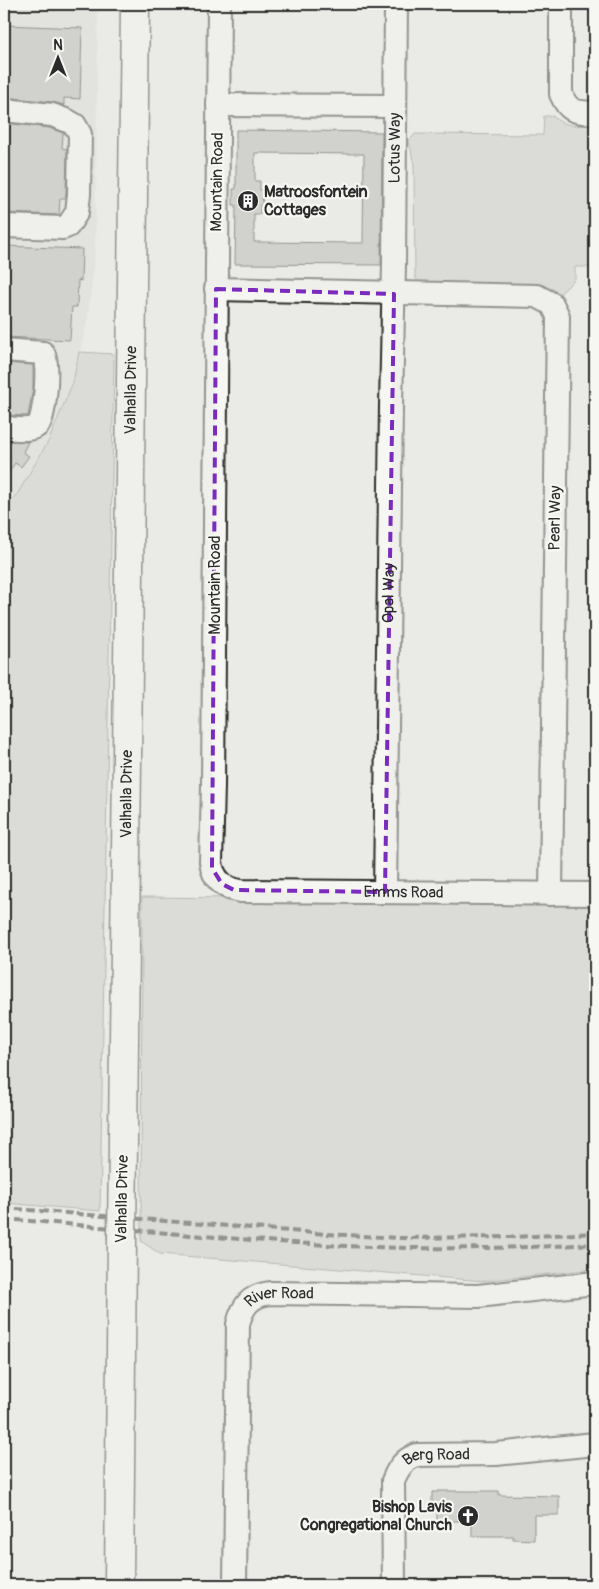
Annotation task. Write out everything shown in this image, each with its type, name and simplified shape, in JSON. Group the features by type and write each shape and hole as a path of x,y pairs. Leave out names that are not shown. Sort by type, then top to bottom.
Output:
{"main road":[{"name":"Valhalla Drive","path":"119,1585 134,4"}],"street":[{"name":"Mountain Road","path":"217,879 211,862 219,4"},
{"name":"Lotus Way","path":"394,294 396,4"},
{"path":"561,4 561,94 570,109 578,112 595,113"},
{"path":"218,105 395,106"},
{"path":"4,110 52,115 75,125 80,134 77,212 68,226 63,228 4,226"},
{"path":"216,289 394,294"},
{"name":"Opal Way","path":"385,892 390,406 394,294"},
{"name":"Pearl Way","path":"394,294 537,296 552,304 558,316 551,894"},
{"path":"4,350 43,353 46,356 47,365 43,414 38,425 24,429 4,428"},
{"name":"Emms Road","path":"217,879 228,888 241,891 595,894"},
{"name":"River Road","path":"235,1585 238,1324 245,1306 254,1297 271,1293 478,1296 595,1283"},
{"name":"Berg Road","path":"394,1585 393,1481 401,1464 409,1458 417,1455 496,1454 595,1444"}],"highlighted area":[{"path":"216,289 394,294 385,892 234,890 222,884 212,868"}],"shaded area":[{"path":"4,4 98,4 95,251 88,316 73,382 48,440 18,493 4,508"},
{"path":"544,116 553,116 567,124 595,125 595,267 575,267 575,279 560,294 553,289 542,287 421,286 415,277 414,165 409,141 415,134 543,135"},
{"path":"79,352 114,354 100,1211 4,1203 4,508 18,493 49,440 73,382"},
{"path":"142,897 595,902 595,1269 483,1281 160,1254 141,1241"}],"building":[{"path":"4,25 82,28 80,99 64,98 64,105 53,102 4,97"},
{"path":"4,123 49,128 63,133 62,148 67,149 66,193 65,199 60,199 59,215 4,213"},
{"name":"Matroosfontein Cottages","path":"236,130 382,132 381,265 235,264 236,205 233,205 233,189 236,189","holes":["255,153 364,154 363,243 254,242 254,214 260,214 260,205 262,205 263,197 263,190 260,190 260,181 255,181"]},
{"path":"4,246 82,249 81,281 78,280 77,307 72,307 70,340 4,337"},
{"path":"4,363 33,365 33,388 28,416 4,415"},
{"path":"4,441 28,442 23,452 29,456 21,467 15,463 4,480"},
{"path":"499,1491 499,1495 559,1496 559,1515 534,1515 534,1540 513,1539 513,1536 472,1536 472,1521 437,1521 437,1512 432,1512 432,1492"}],"railway":[{"path":"4,1208 327,1234 400,1238 514,1237 595,1233"},
{"path":"4,1219 246,1240 361,1247 461,1248 595,1244"}],"place":[{"name":"Matroosfontein Cottages","path":"248,201"},
{"name":"Bishop Lavis Congregational Church","path":"468,1516"}]}
